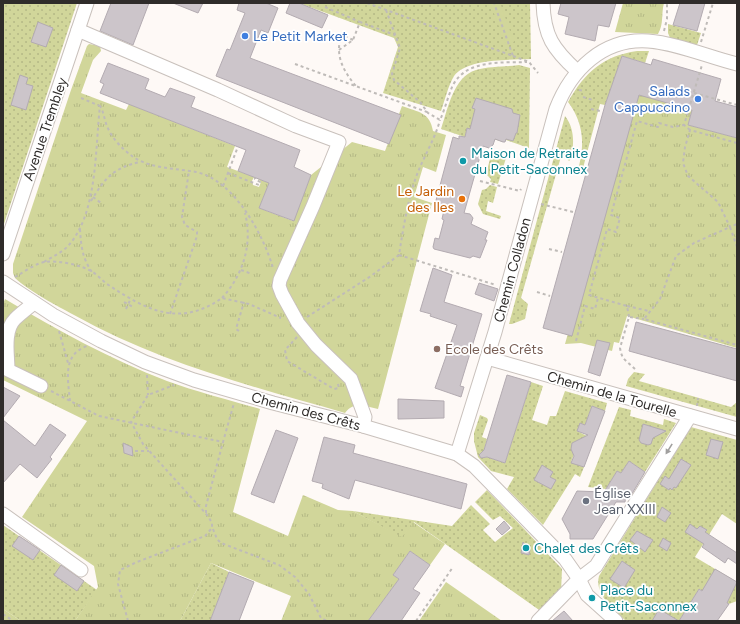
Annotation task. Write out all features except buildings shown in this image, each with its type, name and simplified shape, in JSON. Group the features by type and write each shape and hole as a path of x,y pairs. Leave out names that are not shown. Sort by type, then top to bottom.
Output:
{"street":[{"name":"Avenue Trembley","path":"3,254 87,3"},
{"path":"543,3 545,24 553,46 577,71"},
{"path":"78,30 204,84 296,126 339,142 313,206 280,280 279,286 298,323 322,351 351,380 365,417 363,426"},
{"name":"Chemin Colladon","path":"457,454 487,358 556,109 565,89 577,71 587,61 604,50 624,43 636,41 663,43 737,64"},
{"name":"Chemin des Crêts","path":"8,281 34,303 101,341 145,362 194,380 273,403 363,426 457,454 474,466 545,538 565,559 579,579"},
{"path":"34,303 14,320 10,329 8,340 8,370 41,386"},
{"name":"Chemin de la Tourelle","path":"487,358 693,411 737,429"},
{"path":"538,621 579,579 591,571 601,559 693,411"},
{"path":"3,514 81,570"},
{"path":"579,579 587,595 616,621"}],"path":[{"path":"367,3 530,62 538,73"},
{"path":"494,3 513,56"},
{"path":"662,36 667,19 667,3"},
{"path":"699,47 713,3"},
{"path":"325,7 396,36"},
{"path":"386,10 400,48 392,74 393,78 420,102 428,113"},
{"path":"339,50 353,40 360,22"},
{"path":"353,40 342,34 339,50 340,60 345,73 356,87"},
{"path":"298,323 371,276 399,255 412,190 423,160 436,136 440,120 453,86 462,74 479,66 527,62"},
{"path":"684,125 703,62"},
{"path":"295,64 428,113 440,120"},
{"path":"576,89 584,91"},
{"path":"694,93 737,105"},
{"path":"583,97 593,100"},
{"path":"81,98 100,106 107,126 116,140 127,152 141,162 203,174 223,186 235,198 245,212 266,248 279,286"},
{"path":"8,281 44,262 67,247 80,228 89,203 95,169 100,106"},
{"path":"591,109 600,112"},
{"path":"649,311 589,295 607,229 616,232 620,218 611,215 637,121 658,127 659,123 673,127 684,125"},
{"path":"684,125 690,130 737,143"},
{"path":"690,130 684,147 683,163 688,176 718,202 737,246"},
{"path":"223,186 237,149"},
{"path":"89,203 101,184 112,173 127,166 141,162"},
{"path":"571,170 583,173"},
{"path":"170,314 197,232 185,225 182,217 190,171"},
{"path":"228,173 259,185 260,182 254,179 255,178"},
{"path":"480,181 520,191 522,189 526,190"},
{"path":"93,198 101,203"},
{"path":"541,204 572,212"},
{"path":"80,228 82,250 86,262 93,272 112,287 152,308 170,314 191,313 211,305 222,298 241,270 249,241 249,229 245,212"},
{"path":"644,319 660,299 676,256 694,243 737,224"},
{"path":"549,249 562,252"},
{"path":"399,255 499,286"},
{"path":"44,262 70,264 93,272"},
{"path":"241,270 252,274"},
{"path":"537,292 550,296"},
{"path":"126,309 131,298"},
{"path":"222,298 244,302 283,318"},
{"path":"576,341 585,306 595,309 598,298"},
{"path":"124,302 133,307"},
{"path":"239,331 236,329 244,302"},
{"path":"627,306 629,317 620,348 623,358 635,369"},
{"path":"629,317 644,319 737,344"},
{"path":"56,325 69,364 70,401"},
{"path":"298,336 286,350 287,361 334,390 339,388 338,382"},
{"path":"69,364 76,351 91,344"},
{"path":"146,370 148,395"},
{"path":"131,422 148,395 179,383"},
{"path":"41,386 99,416 223,442"},
{"path":"693,411 698,398"},
{"path":"206,514 206,506 235,400"},
{"path":"131,422 139,438 149,451 206,514 212,523 212,528 221,544 279,565 295,577 309,594 321,618 327,621"},
{"path":"135,451 149,451"},
{"path":"128,621 118,584 120,570 205,536 212,528"},
{"path":"416,621 453,567"},
{"path":"3,614 13,621"}],"green space":[{"path":"3,3 77,3 3,227"},
{"path":"299,3 530,3 531,59 490,61 469,66 460,70 452,80 441,111 383,93 398,47 394,38"},
{"path":"490,3 500,3 514,42 506,45"},
{"path":"623,3 664,3 661,26 658,34 615,32"},
{"path":"668,24 701,33 697,45 670,38 668,33"},
{"path":"89,44 100,46 101,51 93,60 81,93 126,110 129,104 235,146 227,167 254,177 252,181 253,185 259,187 261,182 257,178 269,183 259,208 293,221 311,175 352,142 385,151 402,106 426,116 433,131 446,135 436,172 423,167 414,197 432,203 378,409 360,405 348,409 345,413 206,372 139,347 106,332 43,298 15,278 13,273 13,264 71,90"},
{"path":"637,51 649,51 645,63 622,56 610,93 636,107 607,99 605,105 600,104 583,168 579,166 582,149 580,125 568,102 581,82 596,67 614,57"},
{"path":"519,65 530,68 529,148 506,140 503,142 469,131 467,129 465,137 441,129 452,95 462,79 468,74 476,70 492,67"},
{"path":"636,93 692,110 688,125 737,138 737,348 627,316 619,343 614,342 612,351 581,343 565,344"},
{"path":"565,116 571,126 573,137 571,159 569,161 562,153 521,298 528,304 525,319 509,324"},
{"path":"500,154 506,158 498,184 490,182 491,179 486,174 490,159"},
{"path":"490,185 497,187 493,203 488,201 486,211 501,216 500,219 483,214 478,204 482,190 486,189"},
{"path":"5,299 44,322 125,363 190,389 260,409 233,512 288,536 303,495 338,510 353,511 402,537 413,522 445,544 430,565 410,551 393,575 399,579 368,621 281,621 291,596 211,563 180,621 75,621 98,587 94,566 22,517 87,421 3,380 3,304"},
{"path":"634,372 645,374 639,381 731,407 737,402 737,417 626,386 628,379"},
{"path":"531,382 543,386 532,420 547,425 550,416 556,416 565,391 607,403 605,411 592,406 585,425 580,424 577,431 587,436 578,444 571,462 584,467 580,477 575,474 543,525 507,489 514,477 491,471 478,457 474,441 474,433 480,415 488,420 482,437 487,439 484,450 480,455 481,458 487,457 505,463"},
{"path":"619,407 631,410 630,416 663,425 664,419 676,423 645,472 629,461 621,473 617,471 606,489 588,487"},
{"path":"691,427 737,440 737,524 722,514 695,557 737,582 737,601 729,604 699,589 679,621 626,621 611,607 602,595 598,583 599,576"},
{"path":"487,490 562,569 561,592 542,612 414,522 402,538 353,511 452,526 471,505 490,524 483,530 495,542 513,528 500,516 493,520 475,502"},
{"path":"3,525 97,590 75,621 21,621 3,609"},
{"path":"211,563 229,572 210,621 180,621"},
{"path":"446,582 502,621 419,621"},
{"path":"3,609 21,621 3,621"}],"place":[{"name":"Le Petit Market","path":"245,36"},
{"name":"Salads Cappuccino","path":"698,99"},
{"name":"Maison de Retraite du Petit-Saconnex","path":"463,161"},
{"name":"Le Jardin des Iles","path":"462,199"},
{"name":"Ecole des Crêts","path":"437,349"},
{"name":"Église Jean XXIII","path":"586,501"},
{"name":"Chalet des Crêts","path":"526,548"},
{"name":"Place du Petit-Saconnex","path":"592,598"}]}
